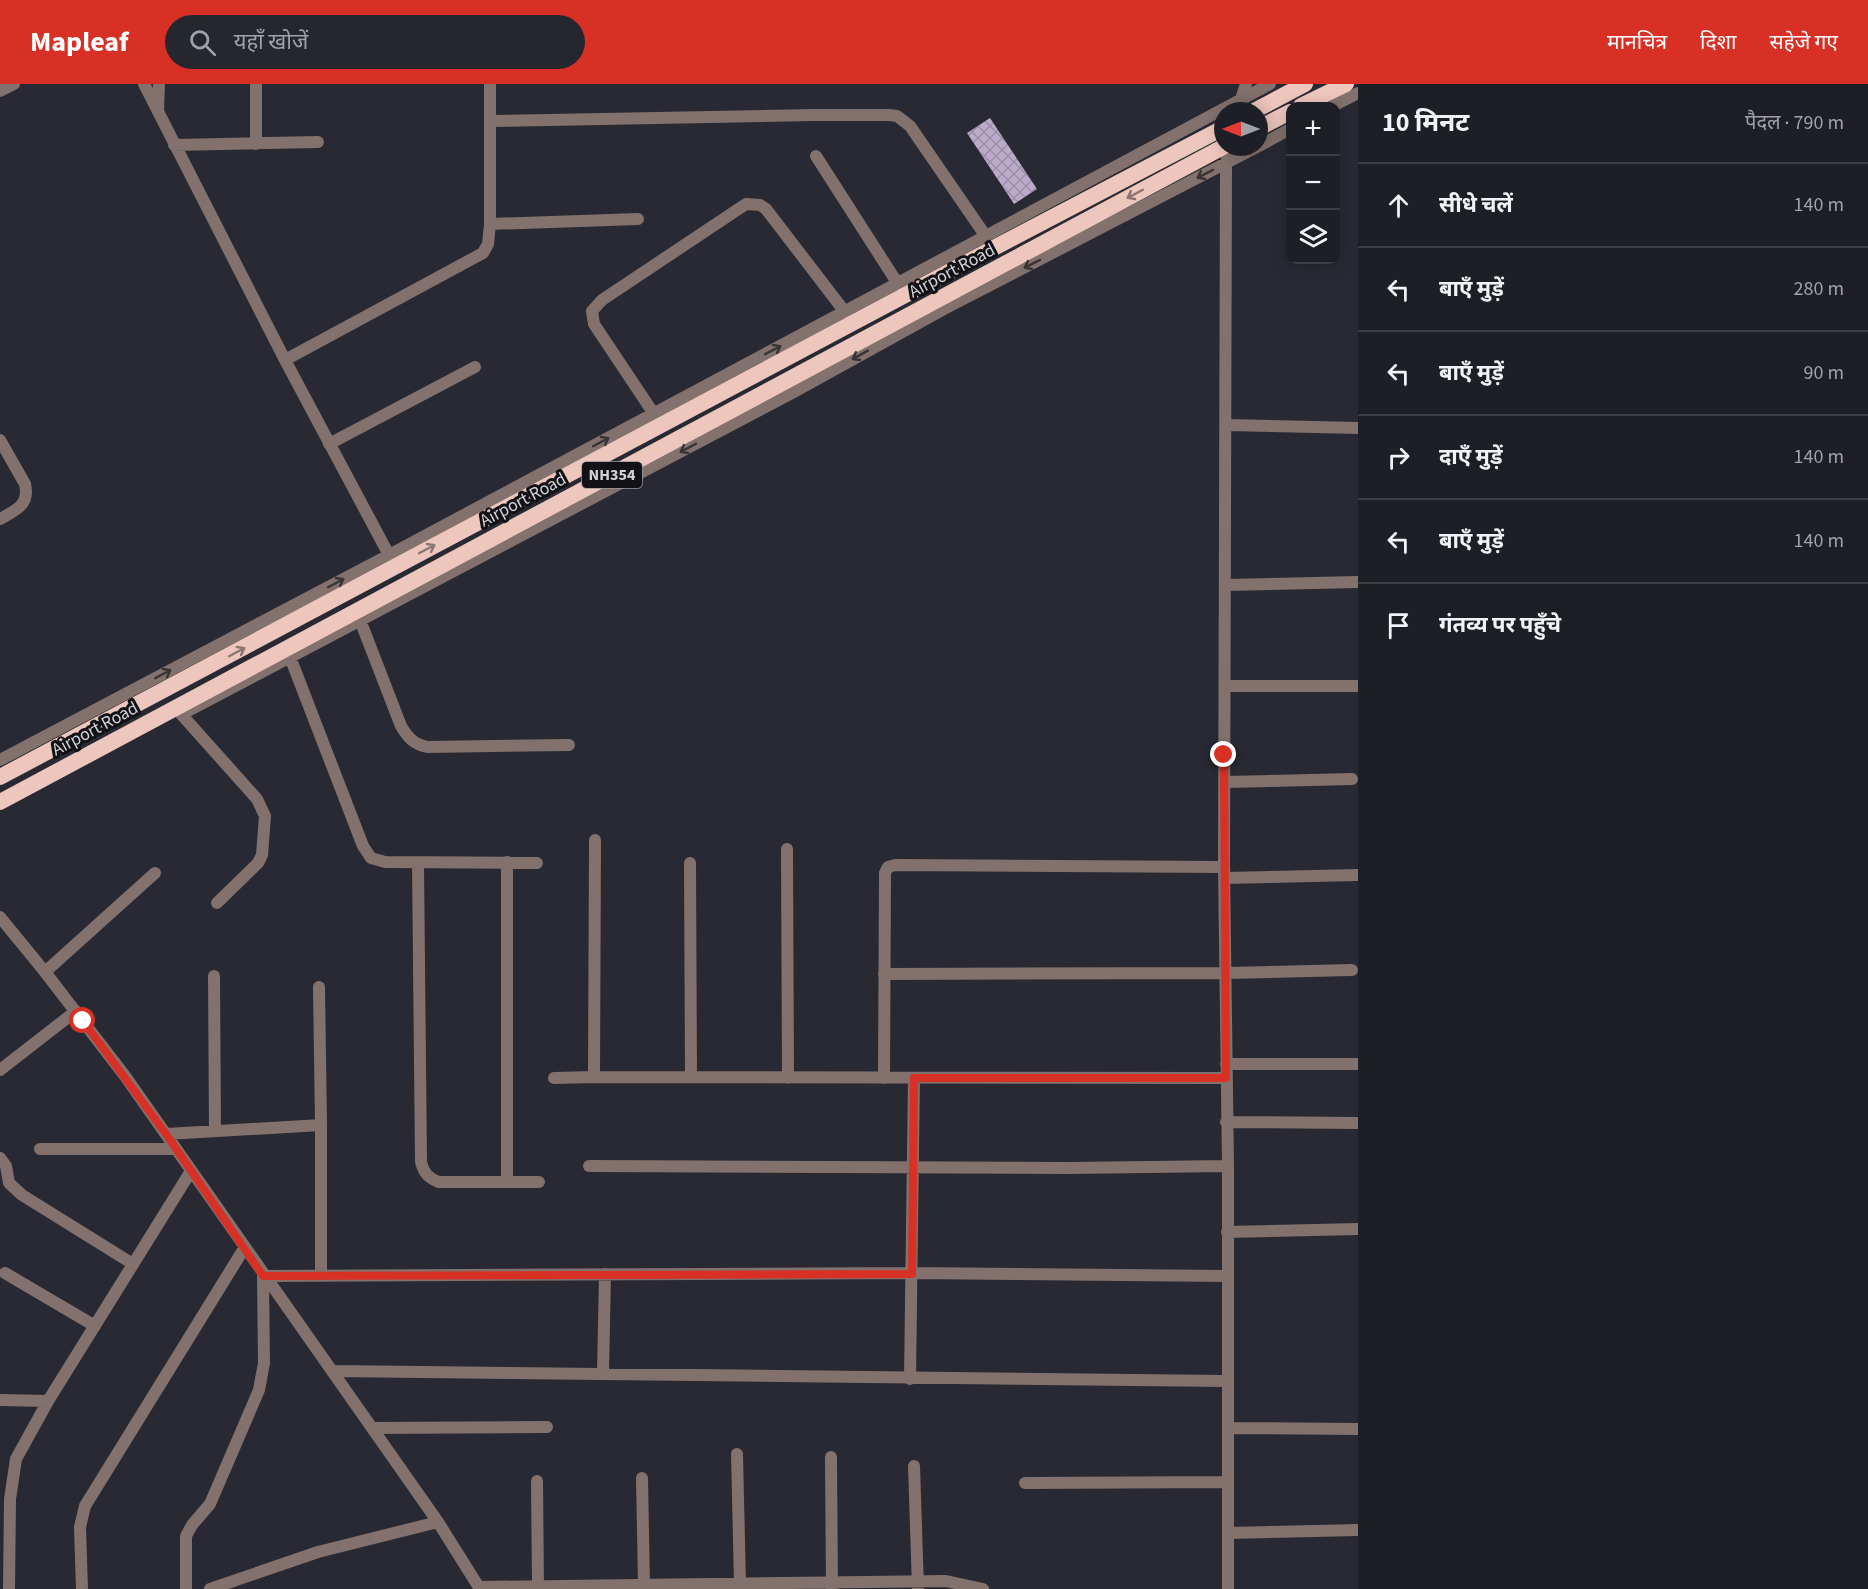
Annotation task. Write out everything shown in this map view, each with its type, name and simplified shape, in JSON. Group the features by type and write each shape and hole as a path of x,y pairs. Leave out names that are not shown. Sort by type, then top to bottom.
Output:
{"highway":[{"path":"1268,104 1305,84"},
{"path":"1309,102 1346,84"},
{"path":"1268,123 1286,114"},
{"name":"Airport Road","path":"0,777 392,561 1214,133"},
{"name":"Airport Road","path":"0,802 1223,156"}],"street":[{"path":"0,91 14,84"},
{"path":"144,84 285,360 392,561"},
{"path":"158,112 159,84"},
{"path":"256,84 256,144"},
{"path":"285,360 480,256 486,248 490,224 490,84"},
{"path":"1240,102 1246,84"},
{"path":"1243,102 1270,84"},
{"path":"1340,102 1358,93"},
{"path":"490,121 814,115 897,116 910,126 985,236"},
{"path":"0,760 392,561 654,414 985,236 1214,118"},
{"path":"1268,141 1286,131"},
{"path":"174,145 318,142"},
{"path":"816,156 898,284"},
{"path":"0,811 784,397 1223,156"},
{"path":"1225,156 1224,873 1228,1166 1228,1589"},
{"path":"654,414 594,324 592,311 602,300 746,204 766,208 845,312"},
{"path":"490,224 638,219"},
{"path":"330,444 475,366"},
{"path":"1226,425 1358,428"},
{"path":"0,440 25,484 26,491 25,503 0,519"},
{"path":"1226,585 1358,582"},
{"path":"360,620 401,726 408,737 418,745 427,747 569,746"},
{"path":"290,657 366,852 378,861 537,863"},
{"path":"1225,686 1358,686"},
{"path":"181,714 257,799 264,811 264,845 260,859 218,903"},
{"path":"1225,782 1352,779"},
{"path":"594,1077 596,840"},
{"path":"787,849 788,1078"},
{"path":"507,862 507,1182"},
{"path":"418,863 421,1162 424,1172 430,1179 439,1182 539,1182"},
{"path":"690,863 690,1077"},
{"path":"884,1078 885,873 886,869 891,866 1358,875"},
{"path":"45,972 155,873"},
{"path":"0,917 76,1011 166,1134 263,1276 333,1371 438,1522 479,1588 740,1584 918,1585 955,1582 971,1588 984,1589"},
{"path":"884,974 1226,973 1352,970"},
{"path":"214,976 215,1131"},
{"path":"319,987 321,1276"},
{"path":"0,1070 76,1011"},
{"path":"1226,1064 1358,1064"},
{"path":"554,1078 1226,1078"},
{"path":"909,1379 914,1078"},
{"path":"1226,1122 1358,1123"},
{"path":"166,1134 321,1125"},
{"path":"40,1149 176,1149"},
{"path":"0,1158 6,1166 9,1183 22,1195 133,1264"},
{"path":"589,1166 913,1168 1228,1166"},
{"path":"9,1589 10,1499 13,1471 21,1448 191,1171"},
{"path":"1227,1232 1358,1229"},
{"path":"82,1589 81,1527 85,1506 245,1247"},
{"path":"5,1274 95,1326"},
{"path":"603,1373 605,1274"},
{"path":"263,1276 605,1274 1227,1276"},
{"path":"186,1589 186,1536 210,1504 259,1390 264,1364 263,1276"},
{"path":"333,1371 1227,1381"},
{"path":"0,1400 48,1401"},
{"path":"372,1428 548,1427"},
{"path":"1228,1428 1358,1429"},
{"path":"737,1454 740,1584"},
{"path":"831,1457 832,1586"},
{"path":"914,1466 918,1585"},
{"path":"642,1478 644,1585"},
{"path":"537,1481 538,1586"},
{"path":"1025,1483 1228,1482"},
{"path":"210,1589 318,1552 438,1522"},
{"path":"1228,1533 1358,1530"}],"building":[{"path":"990,118 1037,189 1014,204 967,133"}],"route":[{"path":"83,1021 166,1134 263,1276 912,1274 914,1078 1226,1078 1224,755"}]}
